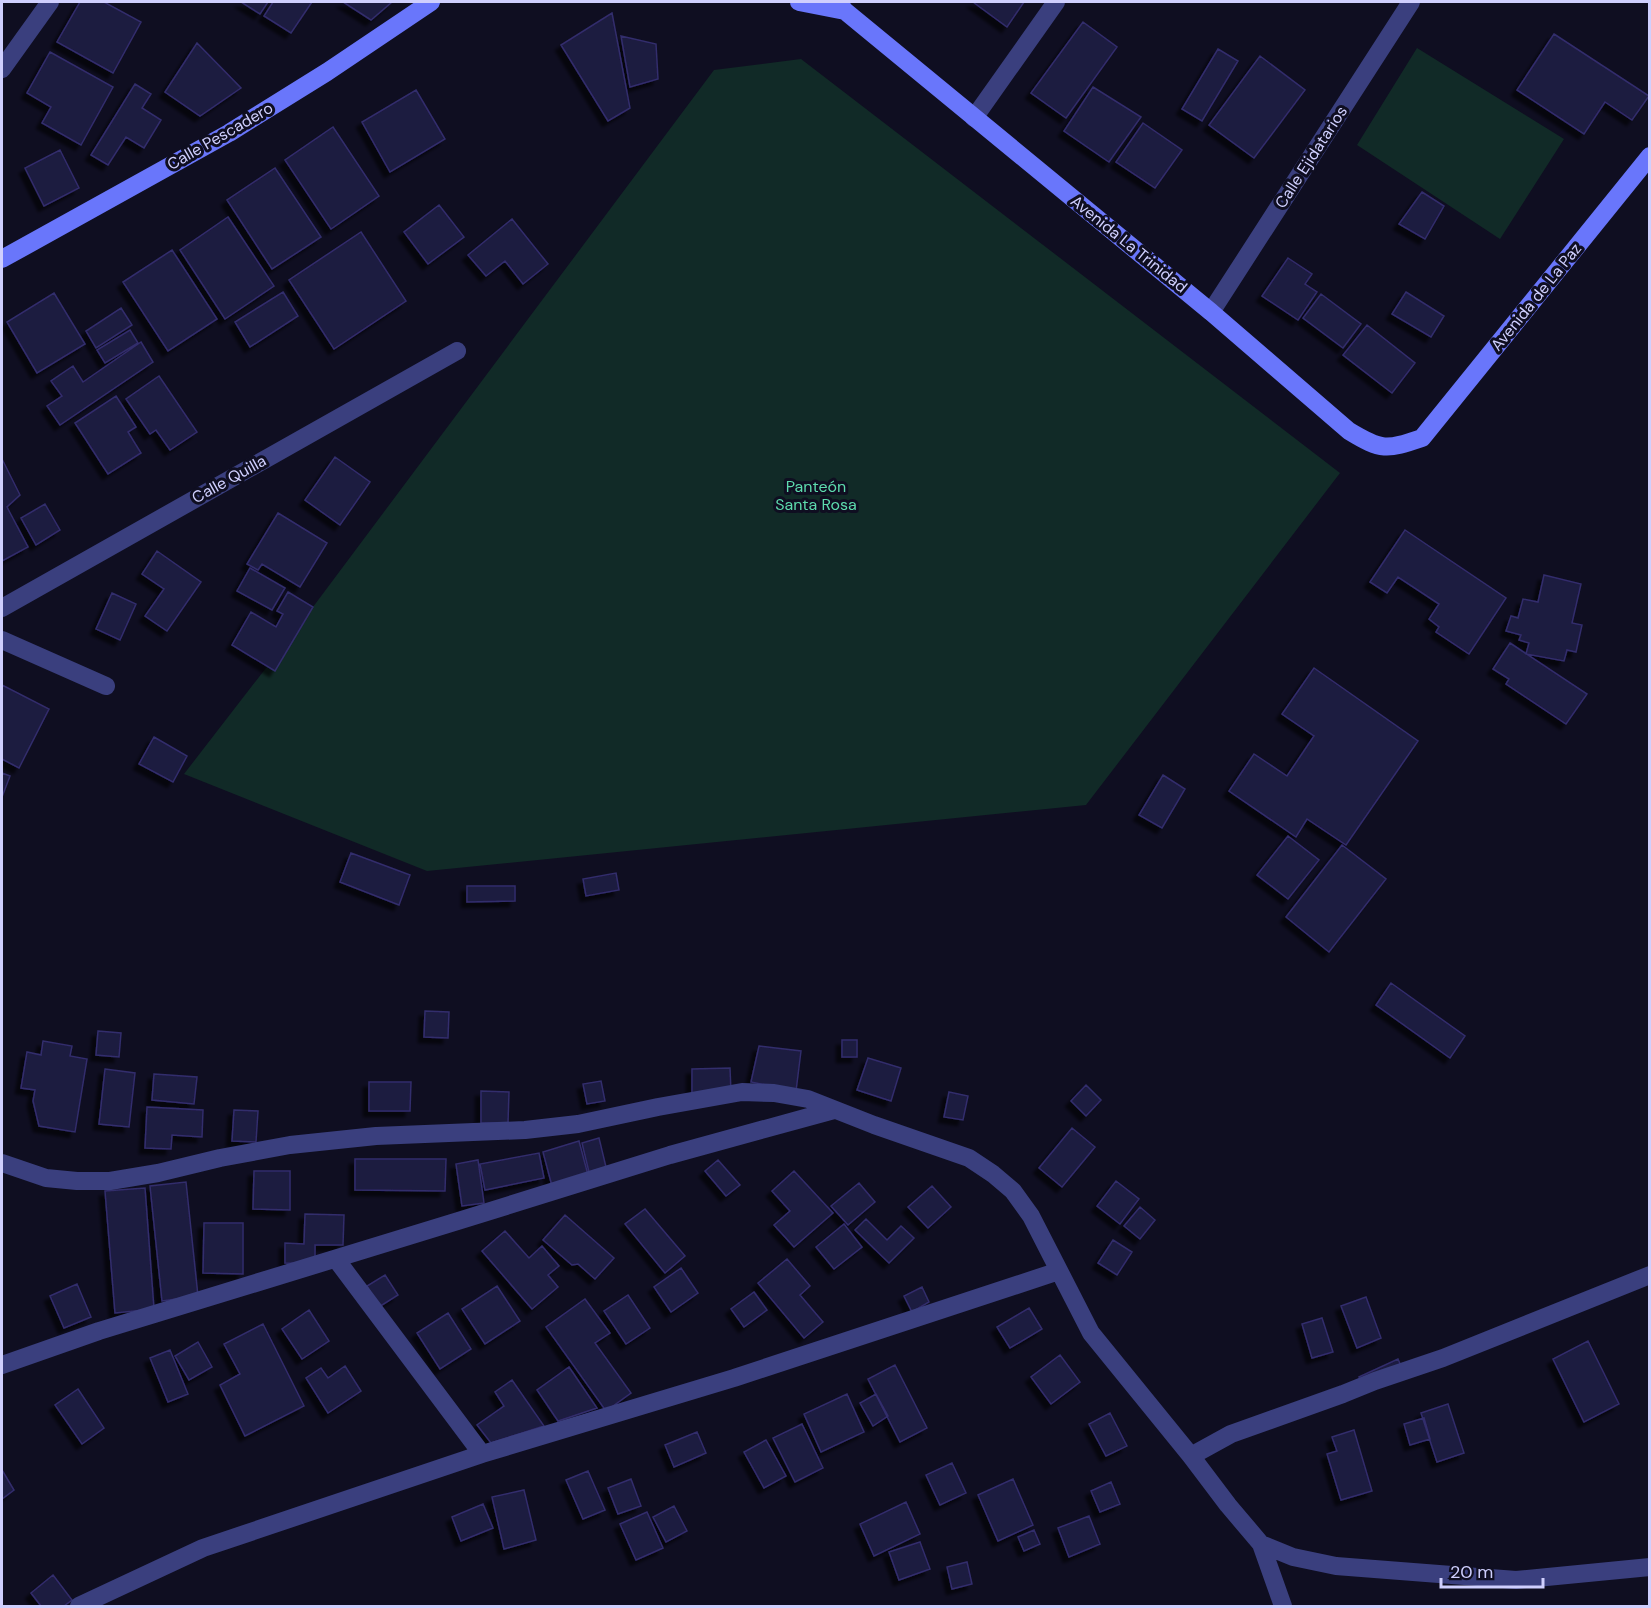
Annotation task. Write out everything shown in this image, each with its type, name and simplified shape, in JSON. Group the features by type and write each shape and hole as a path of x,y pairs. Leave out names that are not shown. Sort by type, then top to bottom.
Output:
{"street":[{"path":"5,58 50,2"},
{"name":"Calle Pescadero","path":"2,258 229,133 327,72 430,2"},
{"name":"Avenida La Trinidad","path":"799,2 841,6 1211,312 1349,431 1380,447 1395,447 1422,438"},
{"path":"974,118 1056,2"},
{"name":"Calle Ejidatarios","path":"1211,312 1411,2"},
{"name":"Avenida de La Paz","path":"1422,438 1650,156"},
{"name":"Calle Quilla","path":"2,608 457,351"},
{"path":"2,640 106,686"},
{"path":"2,1163 46,1178 110,1181 290,1145 376,1136 525,1130 578,1125 658,1107 742,1092 774,1093 808,1099 873,1125 969,1158 993,1173 1013,1191 1031,1216 1091,1334 1261,1544 1283,1606"},
{"path":"2,1365 99,1331 670,1155 834,1110"},
{"path":"336,1259 482,1454"},
{"path":"79,1606 203,1548 482,1454 735,1378 1059,1271"},
{"path":"1191,1456 1231,1434 1443,1358 1650,1275"},
{"path":"1261,1544 1293,1557 1336,1566 1516,1580 1650,1567"}],"green space":[{"path":"1417,48 1564,139 1500,239 1357,145"},
{"name":"Panteón Santa Rosa","path":"801,59 1340,473 1086,805 427,871 184,774 313,607 714,70"}],"building":[{"path":"80,2 104,2 141,22 113,73 57,42"},
{"path":"241,2 268,2 260,14"},
{"path":"273,2 312,2 291,33 264,16"},
{"path":"343,2 392,2 371,20"},
{"path":"973,2 1024,2 1007,27"},
{"path":"612,13 630,108 608,121 561,45"},
{"path":"1083,22 1117,47 1066,118 1031,93"},
{"path":"1554,34 1649,96 1632,120 1605,102 1584,134 1517,90"},
{"path":"621,36 656,44 658,79 630,87"},
{"path":"197,43 241,88 200,116 165,92"},
{"path":"1218,49 1238,61 1202,121 1182,109"},
{"path":"50,52 113,87 81,145 42,123 51,107 27,93"},
{"path":"1260,56 1305,90 1254,158 1209,125"},
{"path":"135,84 151,94 142,108 161,120 144,148 126,137 108,165 91,155"},
{"path":"1093,87 1141,117 1109,162 1064,131"},
{"path":"416,90 445,139 390,172 362,122"},
{"path":"1143,123 1182,150 1155,188 1116,162"},
{"path":"333,127 379,196 331,229 285,160"},
{"path":"60,150 79,188 44,206 25,168"},
{"path":"275,168 321,237 272,269 227,200"},
{"path":"1422,192 1444,206 1425,239 1399,224"},
{"path":"439,205 464,237 428,264 404,232"},
{"path":"228,217 274,286 225,319 180,250"},
{"path":"512,219 548,264 523,284 505,261 486,276 468,255"},
{"path":"361,232 406,301 334,349 289,280"},
{"path":"172,250 217,319 168,351 123,282"},
{"path":"1288,258 1312,274 1305,284 1317,292 1298,320 1262,296"},
{"path":"283,292 298,316 250,347 235,322"},
{"path":"1406,292 1444,316 1431,337 1392,314"},
{"path":"54,293 85,344 37,373 7,322"},
{"path":"1321,294 1361,324 1343,348 1303,318"},
{"path":"121,308 132,325 96,348 86,331"},
{"path":"1367,325 1415,363 1392,393 1343,355"},
{"path":"130,330 138,343 105,363 97,350"},
{"path":"141,342 153,362 60,425 47,406 62,396 51,381 73,366 83,382"},
{"path":"159,376 197,432 170,450 156,430 150,434 126,399"},
{"path":"116,396 136,427 128,432 141,453 108,474 75,423"},
{"path":"335,457 370,482 340,525 305,500"},
{"path":"2,459 20,495 7,507 28,547 2,561"},
{"path":"45,504 60,530 36,545 21,518"},
{"path":"278,513 327,543 300,587 262,564 258,570 247,564"},
{"path":"1405,530 1506,598 1469,654 1436,632 1439,627 1429,619 1439,604 1398,577 1387,593 1370,582"},
{"path":"157,551 201,582 167,631 145,616 164,589 142,574"},
{"path":"250,568 285,588 272,610 237,591"},
{"path":"1544,575 1581,584 1572,623 1582,625 1576,652 1567,650 1564,661 1526,654 1529,643 1519,640 1521,635 1506,631 1511,616 1518,618 1523,599 1538,602"},
{"path":"288,592 313,607 275,671 232,645 251,612 276,627 283,614 277,611"},
{"path":"112,593 136,604 120,640 96,629"},
{"path":"1510,643 1587,694 1566,724 1506,684 1509,679 1493,669"},
{"path":"1314,668 1418,741 1346,845 1307,819 1296,837 1229,791 1254,754 1287,776 1314,736 1282,714"},
{"path":"2,685 49,709 19,768 2,759"},
{"path":"154,737 187,756 173,782 139,764"},
{"path":"2,773 10,776 2,797"},
{"path":"1163,775 1185,789 1162,828 1139,815"},
{"path":"1288,836 1319,860 1288,899 1257,875"},
{"path":"1342,845 1386,879 1329,952 1286,917"},
{"path":"351,853 410,875 399,905 340,882"},
{"path":"616,873 619,890 586,896 583,879"},
{"path":"467,886 515,886 515,901 467,902"},
{"path":"1391,983 1465,1036 1450,1058 1376,1005"},
{"path":"425,1011 449,1012 448,1038 424,1037"},
{"path":"98,1031 121,1033 119,1057 96,1055"},
{"path":"842,1040 857,1040 857,1057 842,1057"},
{"path":"43,1041 72,1046 70,1056 87,1059 75,1132 39,1126 33,1101 35,1090 21,1088 27,1052 41,1055"},
{"path":"759,1046 801,1051 796,1091 751,1082"},
{"path":"868,1058 901,1068 891,1101 857,1090"},
{"path":"730,1068 731,1092 692,1094 692,1069"},
{"path":"105,1069 135,1073 129,1127 99,1124"},
{"path":"154,1074 197,1077 194,1104 152,1100"},
{"path":"601,1081 605,1101 587,1104 583,1084"},
{"path":"369,1082 411,1082 410,1111 369,1111"},
{"path":"1086,1085 1101,1100 1086,1116 1071,1101"},
{"path":"481,1091 509,1092 508,1123 481,1123"},
{"path":"949,1092 968,1096 963,1120 944,1117"},
{"path":"147,1107 203,1110 202,1137 172,1135 171,1149 145,1148"},
{"path":"234,1110 258,1111 256,1142 232,1141"},
{"path":"1072,1128 1095,1147 1062,1187 1039,1168"},
{"path":"599,1138 606,1167 589,1172 582,1143"},
{"path":"579,1141 588,1175 552,1186 543,1152"},
{"path":"539,1153 544,1178 485,1190 480,1164"},
{"path":"355,1159 446,1159 445,1191 355,1190"},
{"path":"478,1160 484,1203 462,1206 456,1164"},
{"path":"718,1160 740,1185 726,1196 705,1171"},
{"path":"254,1171 290,1171 290,1210 253,1209"},
{"path":"794,1171 833,1213 794,1247 774,1225 790,1211 772,1191"},
{"path":"1116,1181 1139,1199 1120,1224 1097,1206"},
{"path":"186,1182 198,1296 162,1301 150,1186"},
{"path":"859,1183 875,1202 848,1225 831,1206"},
{"path":"932,1186 951,1207 928,1228 908,1207"},
{"path":"145,1188 154,1309 115,1313 105,1191"},
{"path":"1140,1207 1155,1220 1140,1239 1124,1226"},
{"path":"645,1209 685,1256 665,1273 625,1224"},
{"path":"305,1214 344,1215 343,1245 315,1245 315,1264 285,1263 285,1243 304,1244"},
{"path":"565,1215 614,1258 595,1279 578,1264 572,1265 543,1240"},
{"path":"866,1219 887,1240 901,1226 914,1238 889,1263 855,1230"},
{"path":"204,1223 243,1223 243,1274 203,1273"},
{"path":"844,1224 862,1247 834,1269 816,1247"},
{"path":"505,1231 529,1258 542,1246 559,1266 548,1275 558,1287 532,1309 482,1251"},
{"path":"1113,1240 1132,1252 1117,1275 1098,1263"},
{"path":"787,1259 810,1286 800,1295 823,1322 804,1338 758,1283"},
{"path":"681,1268 698,1293 671,1312 654,1287"},
{"path":"385,1275 398,1295 379,1307 367,1286"},
{"path":"77,1284 91,1317 64,1328 50,1296"},
{"path":"497,1286 520,1321 485,1344 462,1309"},
{"path":"922,1287 929,1302 912,1312 904,1296"},
{"path":"754,1292 767,1310 744,1327 731,1309"},
{"path":"628,1295 650,1328 626,1344 604,1311"},
{"path":"1366,1297 1381,1338 1357,1348 1341,1306"},
{"path":"585,1299 610,1333 595,1343 631,1393 606,1411 546,1327"},
{"path":"1029,1308 1042,1329 1010,1348 997,1327"},
{"path":"309,1310 329,1341 302,1359 282,1329"},
{"path":"448,1313 471,1349 440,1369 417,1333"},
{"path":"1322,1318 1333,1352 1312,1358 1302,1324"},
{"path":"263,1324 304,1406 245,1436 220,1385 240,1374 224,1344"},
{"path":"1588,1341 1619,1404 1584,1422 1553,1359"},
{"path":"198,1342 212,1367 189,1380 175,1356"},
{"path":"170,1350 188,1394 168,1402 150,1358"},
{"path":"1060,1355 1080,1382 1051,1404 1031,1377"},
{"path":"1398,1359 1401,1366 1362,1384 1359,1377"},
{"path":"895,1365 927,1428 900,1442 868,1379"},
{"path":"345,1366 361,1391 328,1413 306,1378 321,1368 328,1378"},
{"path":"569,1367 597,1408 558,1421 537,1390"},
{"path":"512,1380 544,1426 491,1443 477,1425 504,1406 495,1392"},
{"path":"78,1389 104,1428 82,1444 55,1405"},
{"path":"847,1394 864,1432 821,1452 804,1414"},
{"path":"876,1394 888,1416 873,1426 860,1403"},
{"path":"1448,1404 1464,1453 1437,1462 1421,1413"},
{"path":"1110,1413 1127,1446 1106,1456 1089,1424"},
{"path":"1424,1418 1430,1439 1410,1445 1404,1424"},
{"path":"802,1424 823,1468 795,1482 773,1438"},
{"path":"1354,1430 1372,1491 1341,1500 1327,1454 1337,1451 1332,1437"},
{"path":"697,1432 706,1453 674,1467 665,1445"},
{"path":"766,1440 786,1476 764,1488 744,1452"},
{"path":"952,1463 966,1493 940,1505 926,1475"},
{"path":"2,1470 14,1490 2,1499"},
{"path":"588,1471 605,1510 583,1519 566,1480"},
{"path":"631,1479 641,1506 618,1514 608,1488"},
{"path":"1013,1479 1033,1525 998,1541 978,1495"},
{"path":"1111,1482 1120,1504 1100,1512 1091,1491"},
{"path":"524,1490 536,1540 504,1549 492,1497"},
{"path":"906,1502 920,1534 874,1556 860,1524"},
{"path":"483,1504 493,1528 461,1541 452,1517"},
{"path":"674,1506 687,1531 666,1542 653,1517"},
{"path":"647,1512 663,1548 636,1560 620,1524"},
{"path":"1089,1516 1100,1544 1069,1557 1058,1528"},
{"path":"1034,1530 1040,1544 1024,1551 1018,1537"},
{"path":"920,1542 930,1569 899,1580 889,1552"},
{"path":"967,1562 972,1584 952,1589 947,1567"},
{"path":"53,1575 72,1600 64,1606 41,1606 31,1593"}]}
